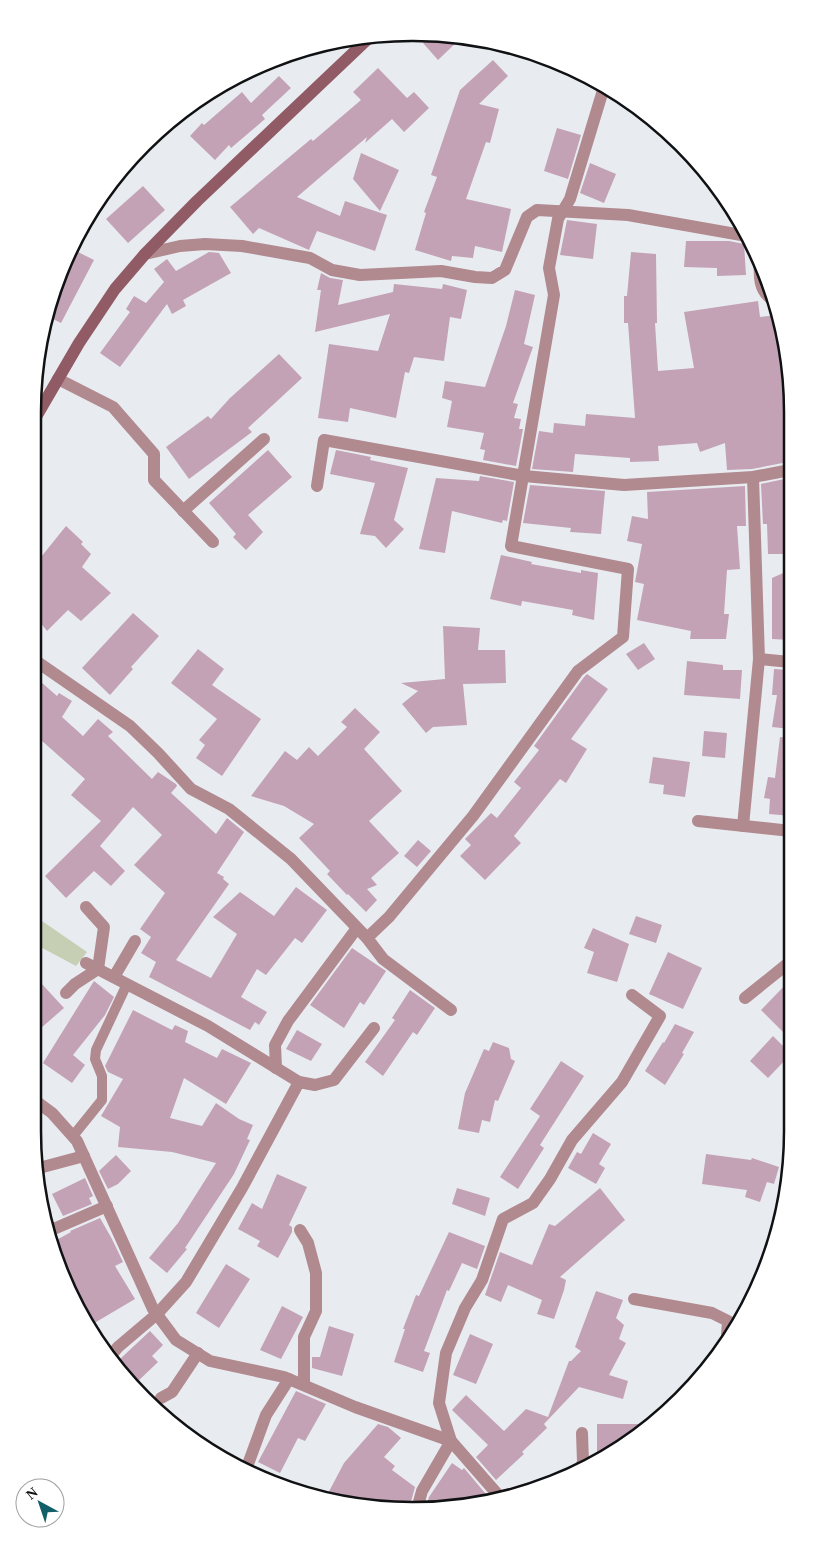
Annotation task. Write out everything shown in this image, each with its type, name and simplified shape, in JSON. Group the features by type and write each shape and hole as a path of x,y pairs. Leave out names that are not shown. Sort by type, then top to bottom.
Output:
{"street":[{"path":"41,408 79,342 115,289 145,254 204,195 363,44"},
{"path":"367,938 389,917 473,816 578,671 623,636 628,569 512,546 554,295 549,268 558,219 570,199 602,93"},
{"path":"145,254 180,246 205,244 242,246 310,258 332,270 360,275 441,271 492,278 505,270 527,217 537,210 628,215 738,234"},
{"path":"58,379 113,407 154,454 154,480 213,542"},
{"path":"183,511 264,439"},
{"path":"317,486 324,440 524,476 624,485 753,477 784,471"},
{"path":"743,826 759,659 753,477"},
{"path":"759,659 784,661"},
{"path":"41,665 130,726 191,789 229,809 291,858 367,938 383,960 451,1010"},
{"path":"698,821 784,830"},
{"path":"66,992 92,966 104,927 86,907"},
{"path":"276,1068 275,1045 288,1021 357,928"},
{"path":"114,977 135,941"},
{"path":"92,966 208,1026 299,1082 315,1085 334,1080 374,1028"},
{"path":"745,998 784,967"},
{"path":"496,1492 451,1441 439,1403 446,1353 465,1308 482,1280 503,1219 533,1203 550,1179 572,1140 622,1082 660,1016 632,995"},
{"path":"114,1352 157,1314 186,1282 242,1188 299,1082"},
{"path":"41,1105 52,1113 78,1141 153,1309 176,1340 210,1361 289,1379 355,1407 451,1441"},
{"path":"43,1167 84,1156"},
{"path":"54,1229 107,1206"},
{"path":"300,1230 308,1243 316,1273 316,1311 304,1337 304,1386"},
{"path":"634,1299 712,1313 728,1321 728,1326"},
{"path":"161,1398 172,1392 198,1353"},
{"path":"248,1463 266,1415 289,1379"},
{"path":"582,1433 582,1460"},
{"path":"418,1502 422,1491 451,1441"}],"lane":[{"path":"73,1136 102,1100 102,1076 95,1059 96,1050 127,984"}],"green space":[{"path":"41,920 87,952 76,966 41,947"}],"building":[{"path":"425,42 455,44 438,60 423,43"},
{"path":"493,60 508,76 479,104 499,109 490,143 486,142 466,199 511,209 502,252 475,246 473,258 452,256 451,261 415,250 426,213 424,212 437,177 431,175 460,90"},
{"path":"378,68 407,98 414,92 429,108 404,132 392,119 365,143 367,137 297,197 340,216 345,201 387,215 375,251 317,231 309,250 259,228 253,234 230,207 361,100 353,92"},
{"path":"279,76 291,88 262,115 265,119 231,148 229,145 215,160 190,136 202,123 204,125 242,92 251,103"},
{"path":"557,128 581,135 568,179 544,171"},
{"path":"361,153 399,170 380,211 353,179"},
{"path":"590,163 616,174 604,203 580,193"},
{"path":"143,186 165,210 128,243 106,219"},
{"path":"567,220 597,224 593,259 560,255"},
{"path":"686,241 729,241 743,244 744,246 746,275 717,276 717,268 684,267"},
{"path":"78,252 94,260 61,323 53,319 61,293"},
{"path":"209,252 219,253 231,273 183,300 186,306 172,314 167,304 120,367 100,353 130,312 126,309 134,296 146,303 164,282 154,269 167,259 176,271"},
{"path":"631,252 656,254 657,323 655,323 658,371 694,368 684,312 758,301 760,317 771,316 781,364 784,412 784,463 752,469 727,470 725,443 700,452 697,443 658,446 659,461 630,462 630,458 575,454 573,472 532,469 539,431 553,433 554,423 585,426 586,414 635,418 628,323 624,323 624,296 627,296"},
{"path":"321,273 330,278 343,280 338,305 393,292 394,284 442,289 443,284 467,290 461,319 450,317 444,361 414,357 409,373 405,372 396,418 350,408 348,422 318,418 329,344 378,351 390,314 315,332 321,290 317,290"},
{"path":"515,290 535,295 524,344 533,347 513,403 518,404 514,418 521,419 519,429 523,429 516,466 483,460 485,450 480,449 484,433 447,427 452,401 442,398 445,381 485,387 506,326"},
{"path":"279,354 302,378 248,428 252,432 189,479 166,447 208,416 211,419 230,398"},
{"path":"268,450 292,477 248,515 263,532 246,550 233,537 236,534 209,503"},
{"path":"336,450 371,457 370,460 408,468 394,520 404,529 386,548 375,536 360,534 375,483 330,474"},
{"path":"480,476 514,482 507,521 503,520 502,523 452,511 445,553 419,549 436,478 479,481"},
{"path":"784,479 784,554 768,554 767,524 763,524 761,484"},
{"path":"530,485 605,491 601,534 570,532 571,528 523,523"},
{"path":"745,486 746,526 737,526 740,569 727,570 724,614 729,614 726,639 690,639 691,631 637,620 644,584 635,582 642,544 627,541 632,516 648,519 647,492"},
{"path":"66,526 83,542 81,544 91,554 82,567 111,593 81,621 68,610 47,631 41,623 41,557"},
{"path":"501,555 532,562 531,564 581,573 581,570 598,573 594,620 572,615 573,610 522,601 521,606 490,599"},
{"path":"784,573 784,640 772,639 772,578"},
{"path":"133,613 159,636 131,667 133,669 110,695 82,668"},
{"path":"443,626 480,628 478,650 505,650 506,683 463,684 467,725 433,727 426,733 402,704 418,691 401,683 445,679"},
{"path":"644,643 655,659 638,670 626,654"},
{"path":"198,649 224,669 212,685 261,719 222,776 196,758 205,745 199,740 217,719 171,683"},
{"path":"687,661 723,665 723,670 742,670 740,699 684,695"},
{"path":"774,669 784,670 784,728 772,727 777,695 772,695"},
{"path":"587,674 608,689 571,739 587,749 566,783 560,779 514,836 521,843 485,880 460,856 471,845 465,839 491,813 497,818 521,788 514,782 539,750 534,746"},
{"path":"41,682 57,696 59,693 72,701 62,717 83,736 98,719 113,732 108,736 152,779 158,772 176,784 177,786 171,793 216,834 227,818 244,832 217,873 224,877 223,879 229,884 176,960 211,978 237,934 213,917 240,892 274,916 296,887 327,910 302,943 295,938 266,975 257,969 241,997 267,1012 259,1025 255,1022 250,1030 149,977 156,962 141,953 151,937 140,929 165,893 134,865 162,835 133,807 100,846 125,871 111,886 94,871 66,898 45,876 101,821 71,795 85,779 41,740"},
{"path":"355,708 380,732 364,749 402,791 369,821 399,853 371,878 377,885 367,889 377,900 366,912 327,874 330,871 299,838 314,824 284,806 251,796 285,751 297,760 309,747 318,756 347,727 341,722"},
{"path":"704,731 727,733 725,758 702,756"},
{"path":"780,737 784,737 784,815 769,814 770,799 764,798 768,777 775,778"},
{"path":"653,757 690,762 685,797 663,794 664,785 649,783"},
{"path":"418,840 431,851 417,867 404,856"},
{"path":"636,916 662,925 656,943 629,934"},
{"path":"593,928 629,944 617,982 587,973 594,952 584,948"},
{"path":"352,948 386,971 364,1005 360,1002 344,1028 310,1005"},
{"path":"668,952 702,968 683,1009 649,994"},
{"path":"94,981 114,997 105,1015 73,1055 85,1065 72,1083 43,1063"},
{"path":"41,983 64,1008 41,1028"},
{"path":"784,986 784,1033 761,1010"},
{"path":"410,990 435,1008 417,1035 413,1032 383,1076 365,1062 395,1020 392,1018"},
{"path":"133,1010 172,1030 175,1025 188,1031 185,1042 217,1058 222,1049 251,1063 226,1104 184,1078 170,1118 202,1126 216,1103 239,1119 253,1125 247,1139 250,1140 234,1174 185,1248 187,1249 167,1273 149,1258 178,1223 216,1163 172,1152 118,1147 120,1127 101,1116 123,1079 108,1072 105,1066"},
{"path":"675,1024 694,1032 682,1053 684,1054 665,1085 645,1071"},
{"path":"297,1030 322,1044 311,1061 286,1049"},
{"path":"773,1036 784,1047 784,1061 768,1078 750,1061"},
{"path":"493,1042 509,1048 511,1059 515,1061 498,1101 495,1100 490,1122 482,1120 479,1133 458,1129 465,1093 484,1049 489,1051"},
{"path":"561,1061 584,1076 540,1145 544,1148 518,1189 500,1177 540,1116 530,1109"},
{"path":"593,1133 611,1144 599,1164 605,1168 596,1184 568,1168 577,1152 581,1154"},
{"path":"706,1154 751,1160 752,1158 779,1167 774,1184 767,1182 760,1202 745,1197 747,1190 702,1184"},
{"path":"116,1155 131,1171 118,1184 108,1189 99,1171"},
{"path":"277,1174 307,1187 289,1225 292,1227 292,1232 278,1258 257,1246 260,1241 238,1229 252,1203 262,1209"},
{"path":"85,1178 93,1196 89,1198 92,1204 63,1216 52,1194"},
{"path":"457,1188 490,1198 485,1216 452,1204"},
{"path":"600,1188 625,1220 560,1277 566,1280 554,1319 537,1314 542,1300 508,1285 501,1302 485,1295 500,1252 532,1265 549,1224 555,1226"},
{"path":"100,1218 123,1262 115,1266 135,1299 95,1323 70,1273 58,1239 70,1231"},
{"path":"449,1232 485,1246 477,1269 462,1263 449,1291 447,1290 424,1351 430,1353 423,1372 394,1362 405,1329 403,1329 416,1295 419,1296"},
{"path":"226,1264 250,1279 219,1328 196,1313"},
{"path":"596,1291 623,1300 616,1318 624,1325 619,1339 626,1343 609,1375 628,1381 623,1399 579,1387 544,1424 547,1428 522,1452 524,1454 496,1480 476,1457 488,1445 452,1410 466,1395 504,1431 526,1409 548,1417 569,1361 581,1351 575,1347"},
{"path":"282,1306 303,1317 281,1359 260,1350"},
{"path":"329,1326 354,1334 342,1376 312,1368 312,1357 320,1357"},
{"path":"150,1331 163,1345 152,1356 158,1362 138,1381 120,1359"},
{"path":"470,1334 493,1344 476,1384 453,1375"},
{"path":"296,1391 326,1404 305,1441 298,1438 280,1473 258,1462"},
{"path":"378,1424 388,1427 401,1438 384,1457 395,1466 392,1470 415,1487 411,1502 364,1499 329,1492 344,1463"},
{"path":"597,1424 640,1424 619,1439 597,1453"},
{"path":"452,1463 462,1470 464,1468 486,1495 428,1501"}]}
